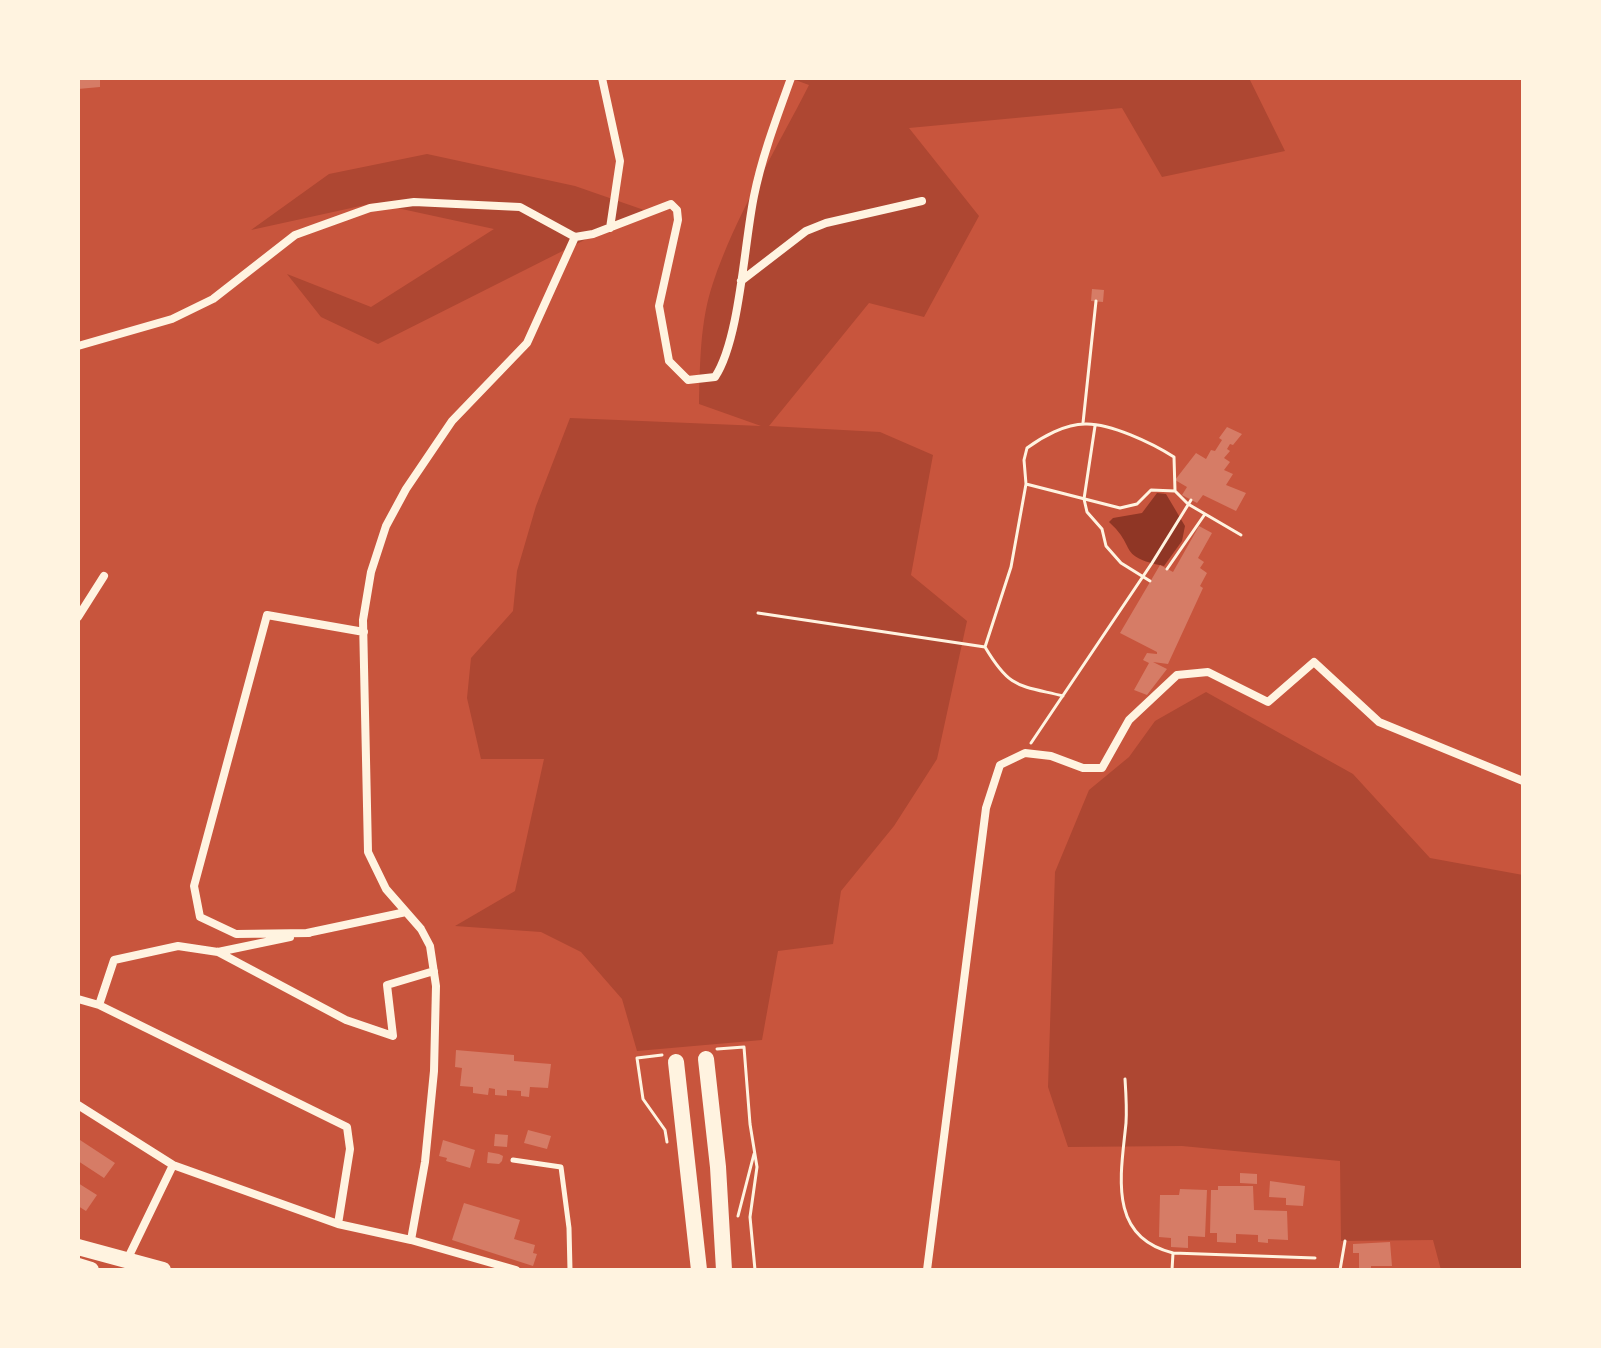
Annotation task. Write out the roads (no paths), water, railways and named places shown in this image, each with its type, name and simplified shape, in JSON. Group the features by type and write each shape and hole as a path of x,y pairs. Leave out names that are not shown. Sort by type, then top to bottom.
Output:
{"highway":[{"path":"706,1059 718,1167 724,1270"},
{"path":"676,1062 699,1270"},
{"path":"78,1247 163,1270"},
{"path":"78,1266 91,1270"}],"street":[{"path":"602,78 620,161 610,228"},
{"path":"78,346 172,319 213,299 295,235 370,208 414,202 520,207 575,237 593,234 671,204 677,210 678,220 659,306 669,361 688,380 715,377 723,366 763,157 791,78"},
{"path":"740,281 806,231 826,223 922,201"},
{"path":"411,1240 425,1162 434,1071 436,986 430,946 421,929 386,889 368,852 364,632 371,572 386,526 399,501 452,421 527,343 575,237"},
{"path":"78,617 104,576"},
{"path":"309,933 236,934 200,917 194,886 267,615 364,632"},
{"path":"927,1270 986,808 1000,765 1025,753 1051,756 1083,768 1102,768 1129,720 1177,675 1208,672 1268,702 1314,662 1379,722 1523,781"},
{"path":"218,952 406,912"},
{"path":"99,1005 114,960 178,946 218,952 346,1020 393,1036 387,985 434,971"},
{"path":"78,999 99,1005 347,1127 350,1149 338,1224"},
{"path":"78,1105 173,1165 338,1224 411,1240 516,1270"},
{"path":"126,1260 173,1165"}],"lane":[{"path":"513,1160 561,1167 569,1228 570,1270"}]}
